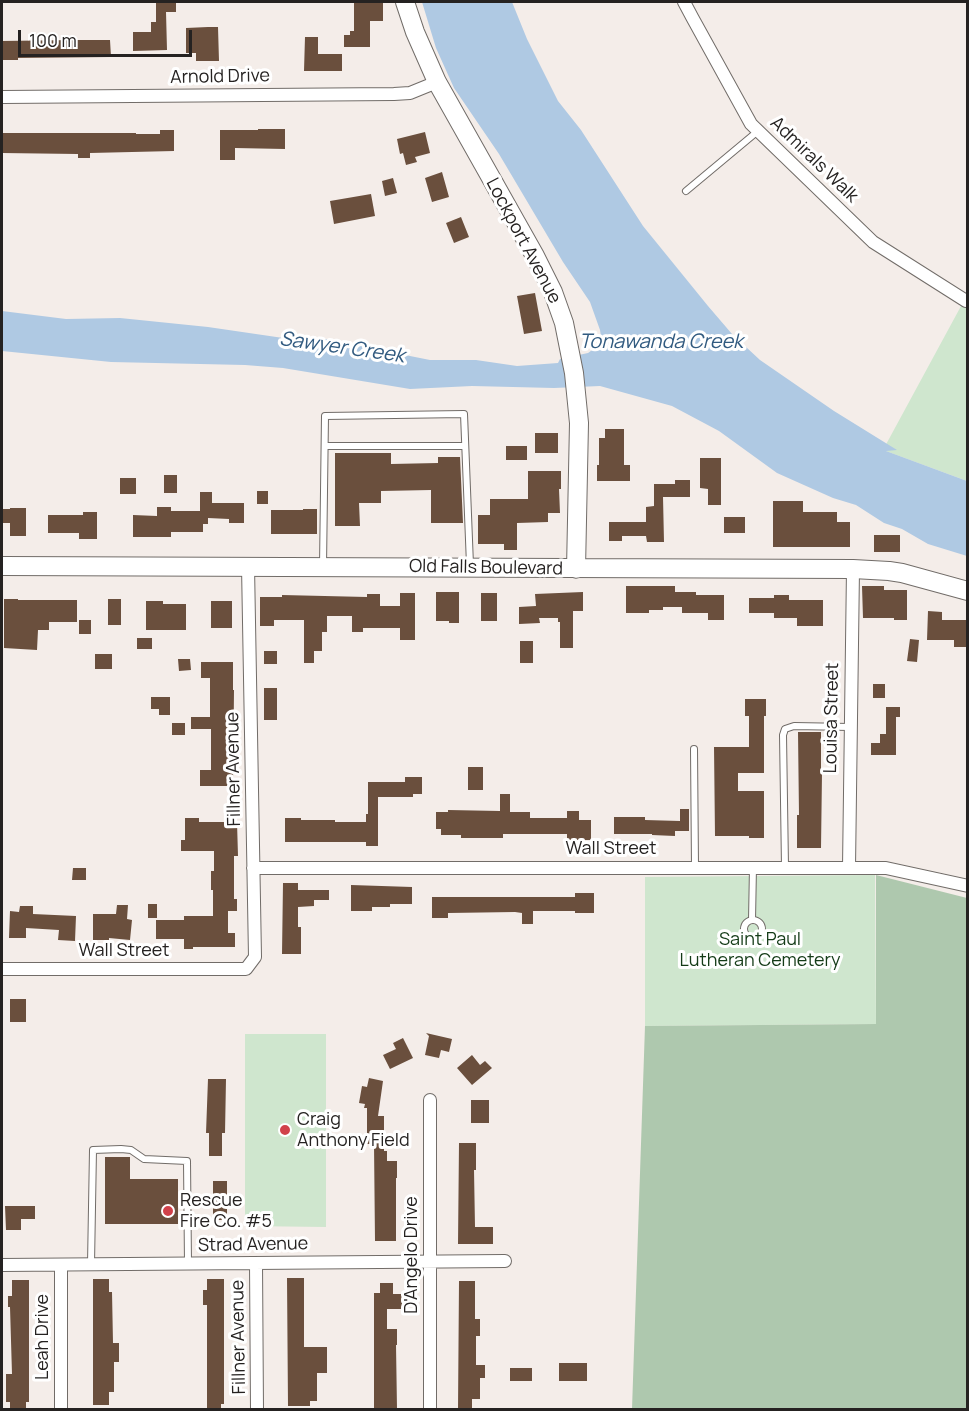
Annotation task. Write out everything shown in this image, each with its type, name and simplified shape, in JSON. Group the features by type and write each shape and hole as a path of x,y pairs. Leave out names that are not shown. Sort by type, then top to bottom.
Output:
{"street":[{"name":"Lockport Avenue","path":"405,2 415,32 437,82 547,278 564,323 574,373 579,423 576,569"},
{"name":"Admirals Walk","path":"684,2 751,124 873,242 966,301"},
{"name":"Arnold Drive","path":"2,98 394,94 410,93 437,82"},
{"name":"Old Falls Boulevard","path":"2,566 853,569 902,573 968,591"},
{"name":"Fillner Avenue","path":"246,969 255,957 248,566"},
{"name":"Louisa Street","path":"849,867 853,569"},
{"name":"Wall Street","path":"253,868 849,867 886,868 968,886"},
{"name":"Wall Street","path":"2,969 246,969"},
{"name":"D'Angelo Drive","path":"430,1100 430,1410"},
{"name":"Strad Avenue","path":"2,1265 505,1261"},
{"name":"Fillner Avenue","path":"256,1263 258,1410"},
{"name":"Leah Drive","path":"61,1265 61,1410"}],"lane":[{"path":"686,191 758,131"},
{"path":"322,567 325,416 464,414 470,568"},
{"path":"325,446 465,446"},
{"path":"785,867 783,735 785,729 794,726 850,727"},
{"path":"694,749 695,867"},
{"path":"753,867 753,920"},
{"path":"91,1265 93,1150 121,1149 131,1150 144,1159 187,1161 188,1264"}],"green space":[{"path":"967,295 967,481 883,450"},
{"name":"Saint Paul Lutheran Cemetery","path":"875,875 876,1024 645,1026 645,877"},
{"path":"876,875 967,898 967,1409 632,1409 645,1026 876,1024"},
{"name":"Craig Anthony Field","path":"245,1034 326,1034 326,1227 245,1226"}],"water":[{"name":"Tonawanda Creek","path":"422,2 512,2 527,39 558,101 581,130 643,226 732,334 760,360 834,411 897,450 886,451 967,481 967,556 928,544 902,529 884,523 856,505 833,498 777,473 719,431 672,406 600,386 554,388 472,386 410,389 283,368 111,362 2,351 2,311 66,319 120,318 208,327 290,339 325,339 430,360 476,360 517,366 558,363 560,359 588,353 602,343 590,302 563,262 499,154 454,88 436,48"}],"building":[{"path":"156,2 176,2 176,12 166,12 167,50 133,51 133,32 151,32 151,22 156,22"},
{"path":"354,3 383,3 383,21 370,21 370,47 344,47 344,35 350,35 350,31 354,31"},
{"path":"218,27 219,61 196,61 196,53 186,53 186,28"},
{"path":"305,37 318,37 318,54 342,54 342,71 304,71"},
{"path":"110,40 111,57 2,60 2,41"},
{"path":"285,129 285,149 235,148 235,160 220,160 220,130"},
{"path":"160,130 174,130 174,151 90,153 90,158 78,158 78,154 2,153 2,133 160,134"},
{"path":"425,132 430,153 415,157 417,162 406,165 403,153 400,154 397,139"},
{"path":"442,172 449,197 432,202 425,178"},
{"path":"393,178 397,193 385,196 382,181"},
{"path":"371,194 375,216 334,224 330,201"},
{"path":"461,217 469,237 454,243 446,223"},
{"path":"535,293 542,331 524,334 517,296"},
{"path":"605,429 624,429 624,465 630,465 630,481 597,481 599,438 605,438"},
{"path":"535,433 558,433 558,453 535,453"},
{"path":"506,446 527,446 527,460 506,460"},
{"path":"335,453 391,453 391,464 438,463 438,457 460,457 463,523 431,523 431,490 381,491 381,503 359,503 360,526 335,526"},
{"path":"700,458 721,458 721,505 708,505 708,489 700,488"},
{"path":"528,471 561,471 560,513 548,513 548,522 517,523 517,550 504,550 504,544 478,544 478,515 490,515 490,499 528,499"},
{"path":"164,475 177,475 177,493 164,493"},
{"path":"120,478 136,478 136,494 120,494"},
{"path":"675,480 690,480 690,497 663,497 664,542 647,542 646,536 622,536 622,541 609,541 609,522 646,522 646,507 654,506 654,484 675,484"},
{"path":"257,491 268,491 268,504 257,504"},
{"path":"200,492 212,492 212,503 244,503 244,523 229,523 229,519 208,518 208,524 203,524 203,532 171,532 171,537 133,537 133,515 157,516 157,507 171,507 171,511 200,511"},
{"path":"773,501 803,501 803,512 837,512 837,522 850,522 850,547 773,547"},
{"path":"26,508 26,536 10,536 10,523 2,523 2,509"},
{"path":"317,509 317,534 271,534 271,510"},
{"path":"83,512 97,512 97,539 79,539 79,533 48,533 48,515 83,515"},
{"path":"724,517 745,517 745,533 724,533"},
{"path":"874,535 900,535 900,552 874,552"},
{"path":"626,586 675,586 675,592 724,595 724,620 708,620 708,613 682,613 682,607 663,607 663,610 649,610 649,613 626,613"},
{"path":"862,586 884,586 884,590 907,590 907,620 863,618"},
{"path":"436,592 459,592 459,623 436,621"},
{"path":"583,592 583,611 573,611 573,648 560,648 558,618 539,618 540,623 519,624 519,607 536,606 535,594"},
{"path":"400,593 415,593 415,640 400,640 400,628 363,628 363,632 352,632 352,616 327,616 327,632 322,632 322,651 314,651 314,663 304,663 304,620 274,620 274,626 260,626 260,597 282,597 282,595 367,597 367,594 380,594 380,606 400,606"},
{"path":"481,593 497,593 497,621 481,621"},
{"path":"774,595 789,595 789,600 823,600 823,626 797,626 797,618 774,618 774,613 749,613 749,598 774,598"},
{"path":"4,599 77,600 77,622 49,622 49,630 38,630 37,650 4,648"},
{"path":"108,599 121,599 121,625 108,625"},
{"path":"146,601 186,604 186,630 146,630"},
{"path":"211,601 232,601 232,628 211,628"},
{"path":"928,611 942,612 942,620 968,620 968,647 954,647 954,640 927,640"},
{"path":"79,620 91,620 91,634 79,634"},
{"path":"137,638 152,638 152,649 137,649"},
{"path":"910,639 919,640 917,662 907,661"},
{"path":"520,641 533,641 533,663 520,663"},
{"path":"264,651 277,651 277,664 264,664"},
{"path":"95,654 112,654 112,669 95,669"},
{"path":"178,659 190,659 191,670 179,671"},
{"path":"201,662 233,662 233,786 200,786 200,770 211,770 211,729 191,729 191,717 210,717 210,678 201,678"},
{"path":"873,684 885,684 885,698 873,698"},
{"path":"264,688 277,688 277,720 264,720"},
{"path":"151,697 170,697 170,715 159,715 159,709 151,709"},
{"path":"745,699 766,699 764,773 738,773 738,791 764,791 764,838 715,836 714,747 749,747 749,716 745,716"},
{"path":"886,707 900,707 900,717 896,717 896,755 871,755 871,743 880,743 880,734 886,734"},
{"path":"172,723 185,723 185,735 172,735"},
{"path":"798,732 821,732 821,848 797,848"},
{"path":"468,767 483,767 483,790 468,790"},
{"path":"405,777 422,777 422,794 413,794 413,797 378,797 378,846 366,846 366,842 285,842 285,818 366,822 368,782 405,782"},
{"path":"500,794 510,794 510,812 530,812 530,818 567,818 567,811 579,811 579,820 591,820 591,840 567,840 567,834 503,834 503,838 461,838 461,835 441,835 441,829 436,829 436,812 448,812 448,810 500,811"},
{"path":"680,809 689,809 689,831 675,831 675,836 614,834 614,817 645,817 645,820 680,821"},
{"path":"185,818 199,818 199,822 237,822 238,856 234,856 234,899 237,899 237,911 228,911 228,933 235,933 235,947 184,949 184,939 156,939 156,920 184,920 184,916 213,916 211,871 214,871 214,851 181,851 181,840 185,840"},
{"path":"73,868 86,868 86,880 72,880"},
{"path":"283,883 298,883 298,890 329,890 329,900 314,900 314,906 298,907 301,954 282,954"},
{"path":"351,885 412,887 412,904 390,904 390,907 372,907 372,911 351,911"},
{"path":"575,893 594,893 594,913 533,911 533,924 522,924 522,913 515,912 448,913 448,918 432,918 432,897 575,897"},
{"path":"148,904 157,904 157,918 148,918"},
{"path":"117,905 128,905 127,919 132,920 130,940 109,938 109,940 93,940 93,914 116,914"},
{"path":"20,906 33,906 33,914 76,916 75,941 58,940 59,930 26,928 26,938 9,938 10,911 19,912"},
{"path":"10,999 26,999 26,1022 10,1022"},
{"path":"426,1033 452,1039 449,1052 441,1050 439,1058 425,1055 429,1036"},
{"path":"403,1038 413,1058 390,1069 383,1055 396,1049 393,1043"},
{"path":"472,1055 480,1065 485,1061 492,1068 472,1085 457,1068"},
{"path":"369,1078 383,1081 378,1116 384,1116 384,1151 387,1151 387,1161 397,1161 396,1241 375,1241 374,1144 367,1144 367,1108 364,1108 365,1104 359,1103 362,1086 367,1087"},
{"path":"208,1079 226,1079 225,1133 222,1133 222,1156 209,1156 209,1133 206,1133"},
{"path":"471,1100 489,1100 489,1123 471,1123"},
{"path":"459,1143 476,1143 475,1227 493,1227 493,1244 458,1244"},
{"path":"105,1157 130,1157 130,1179 178,1179 178,1224 105,1224"},
{"path":"213,1181 227,1181 227,1220 213,1220"},
{"path":"5,1206 35,1206 35,1219 21,1219 21,1230 6,1230"},
{"path":"287,1278 304,1278 304,1347 327,1347 327,1373 317,1373 317,1401 310,1401 310,1406 288,1406"},
{"path":"93,1279 109,1279 109,1292 112,1292 113,1343 119,1343 119,1362 114,1362 114,1392 109,1392 109,1405 93,1405"},
{"path":"207,1279 224,1279 224,1404 221,1404 221,1410 207,1410 207,1305 203,1305 203,1290 207,1290"},
{"path":"12,1280 29,1280 29,1402 26,1402 26,1410 10,1410 10,1402 6,1402 6,1374 12,1374 8,1296 12,1296"},
{"path":"459,1281 475,1281 475,1319 480,1319 480,1336 476,1336 476,1365 485,1365 485,1378 480,1378 480,1399 472,1399 472,1410 458,1410"},
{"path":"380,1283 393,1283 393,1294 402,1294 402,1309 387,1309 387,1329 397,1329 397,1409 374,1409 374,1293 380,1293"},
{"path":"559,1363 587,1363 587,1381 559,1381"},
{"path":"510,1368 532,1368 532,1381 510,1381"}],"place":[{"name":"Craig Anthony Field","path":"285,1130"},
{"name":"Rescue Fire Co. #5","path":"168,1211"}],"water label":[{"name":"Sawyer Creek","path":"342,348"}]}
